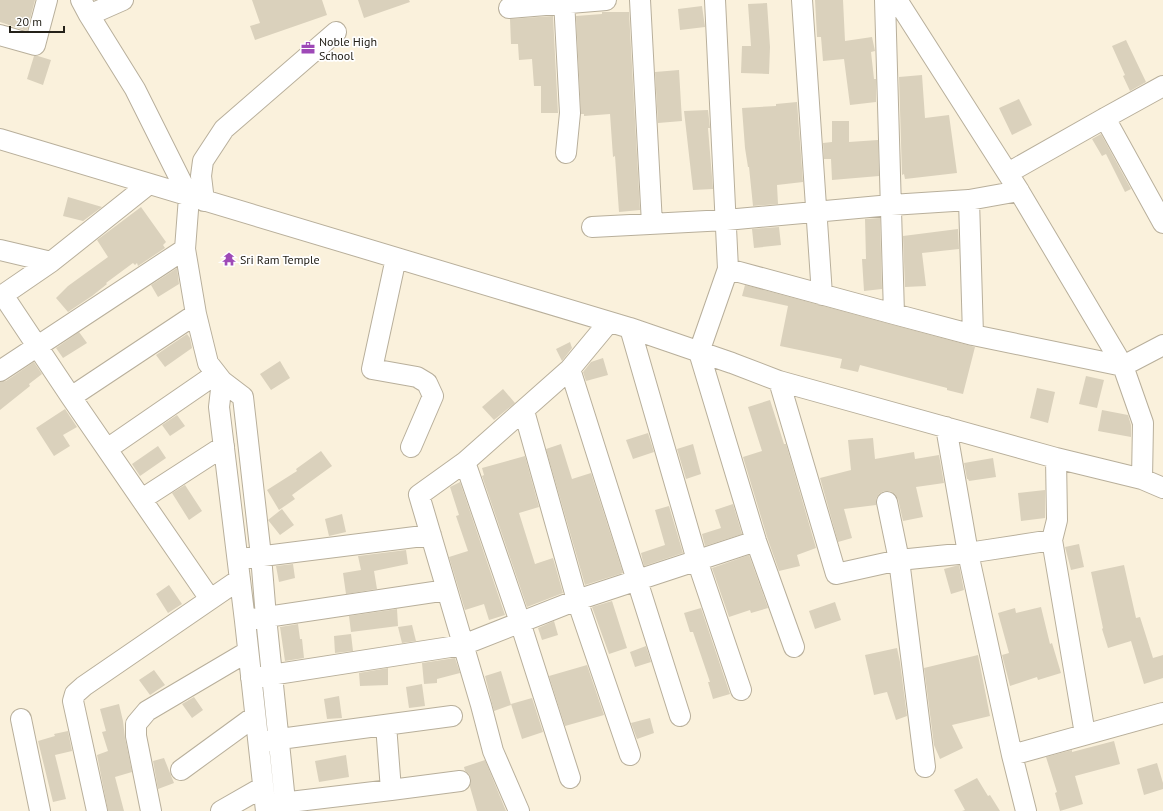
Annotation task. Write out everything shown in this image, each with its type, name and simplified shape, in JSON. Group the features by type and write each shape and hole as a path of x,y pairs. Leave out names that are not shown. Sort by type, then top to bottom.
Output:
{"street":[{"path":"0,34 36,44 47,0"},
{"path":"123,0 85,8 135,89 197,199"},
{"path":"509,8 564,2 606,0"},
{"path":"640,0 652,224"},
{"path":"715,0 728,269 699,352 756,541 794,647"},
{"path":"802,0 822,295"},
{"path":"885,0 894,314"},
{"path":"897,0 1008,173 1122,366 1143,423 1142,479"},
{"path":"564,2 570,113 566,153"},
{"path":"286,807 278,739 261,556 243,397 219,377 208,363 196,314 185,249 197,199 203,160 224,129 336,32"},
{"path":"1008,173 1163,86"},
{"path":"1105,118 1163,223"},
{"path":"0,139 630,328 779,380 1056,458 1142,479 1163,488"},
{"path":"149,184 51,262 2,296 210,599"},
{"path":"592,227 726,220 891,205 969,200 1019,191"},
{"path":"969,200 973,335"},
{"path":"0,372 185,249"},
{"path":"0,250 51,262"},
{"path":"396,258 372,369 417,377 426,383 433,396 412,447"},
{"path":"728,269 973,335 1122,366 1163,345"},
{"path":"71,397 196,314"},
{"path":"519,811 493,751 481,705 419,495 465,462 570,370 609,322"},
{"path":"630,328 697,560 741,690"},
{"path":"570,370 680,716"},
{"path":"219,377 219,407 245,620 247,652 259,742 264,801"},
{"path":"107,449 219,377"},
{"path":"779,380 836,574 899,560 968,553 1052,540"},
{"path":"524,411 577,600 630,754"},
{"path":"946,427 968,553 1012,755 1026,811"},
{"path":"142,498 224,446"},
{"path":"1056,458 1057,520 1052,540 1084,734"},
{"path":"465,462 520,622 570,778"},
{"path":"887,502 899,560 925,767"},
{"path":"237,559 431,535"},
{"path":"251,678 463,645 577,600 756,541"},
{"path":"97,811 73,701 75,694 84,686 240,579"},
{"path":"245,620 447,590"},
{"path":"151,811 136,736 136,724 146,711 247,652"},
{"path":"1012,755 1163,713"},
{"path":"181,770 255,716"},
{"path":"259,742 452,716"},
{"path":"21,719 40,811"},
{"path":"386,725 391,790"},
{"path":"221,811 264,801 286,807 391,790 460,781"}],"building":[{"path":"0,0 35,0 27,31 0,22"},
{"path":"252,0 322,0 327,15 255,40 250,26 260,23"},
{"path":"358,0 409,0 410,2 364,18"},
{"path":"815,0 843,0 845,41 872,37 875,51 871,52 874,79 876,79 876,102 850,105 844,59 823,61 821,37 817,37"},
{"path":"767,3 770,47 769,74 741,73 742,46 751,46 748,4"},
{"path":"702,6 705,27 680,30 678,9"},
{"path":"602,12 629,12 640,210 619,212 610,114 584,116 584,114 581,114 576,16 602,14"},
{"path":"553,16 558,113 541,113 541,86 534,86 532,59 519,60 518,44 511,44 510,19"},
{"path":"1126,40 1146,82 1130,91 1123,76 1125,75 1112,46"},
{"path":"34,56 51,60 43,85 27,79"},
{"path":"679,70 682,121 658,123 655,72"},
{"path":"922,75 925,118 949,115 957,173 905,179 904,174 902,175 899,77"},
{"path":"1019,99 1032,125 1012,135 999,108"},
{"path":"797,102 803,182 777,185 778,204 753,206 749,167 745,148 742,108 776,106 776,104"},
{"path":"708,110 713,189 693,190 684,111"},
{"path":"832,121 849,121 849,142 878,140 879,176 832,180 831,159 824,159 823,143 832,142"},
{"path":"1101,134 1131,189 1125,192 1106,154 1102,156 1092,139"},
{"path":"68,197 102,207 83,221 63,216"},
{"path":"141,207 166,242 163,245 165,248 138,266 137,263 135,265 133,263 106,283 107,284 92,296 68,312 56,298 68,286 108,257 97,240"},
{"path":"880,218 882,289 864,291 862,259 866,259 865,219"},
{"path":"779,227 781,245 754,248 752,229"},
{"path":"958,229 959,249 922,253 926,286 905,287 903,236"},
{"path":"177,268 179,284 158,297 151,285"},
{"path":"745,285 975,347 963,394 947,390 947,388 860,365 858,372 840,368 842,359 780,346 788,306 742,296"},
{"path":"79,332 87,343 63,358 56,348"},
{"path":"187,334 190,338 192,348 165,367 156,355"},
{"path":"570,342 572,348 562,361 556,349"},
{"path":"603,358 608,375 586,381 583,372 591,362"},
{"path":"280,361 290,378 271,390 260,374"},
{"path":"34,362 42,374 29,384 30,386 0,410 0,382 6,381"},
{"path":"1086,376 1104,380 1097,408 1079,404"},
{"path":"1037,388 1055,392 1048,423 1030,418"},
{"path":"503,389 515,403 494,420 482,407"},
{"path":"770,400 784,444 786,444 816,548 797,555 800,566 779,571 767,537 743,457 762,451 748,407"},
{"path":"65,409 77,427 63,435 70,446 54,456 36,428"},
{"path":"1102,410 1128,415 1131,425 1131,437 1098,431"},
{"path":"177,415 185,426 170,436 162,425"},
{"path":"648,433 654,452 633,459 626,440"},
{"path":"873,438 875,459 914,452 915,459 939,455 944,483 916,487 923,517 903,521 898,499 895,494 890,491 884,491 879,494 876,499 876,505 844,509 852,538 838,542 820,478 851,470 848,440"},
{"path":"561,444 572,479 591,473 623,573 585,585 546,449"},
{"path":"693,444 701,474 686,479 677,449"},
{"path":"158,446 166,458 140,476 132,464"},
{"path":"321,451 332,466 292,495 295,499 279,510 267,490 297,471 296,469"},
{"path":"525,456 539,507 519,513 535,564 553,558 563,593 527,607 482,476 484,475 482,468"},
{"path":"993,458 996,477 969,481 967,479 964,463"},
{"path":"460,482 505,615 489,620 484,604 465,610 449,557 468,551 456,516 459,515 450,487"},
{"path":"185,485 202,511 189,520 172,493"},
{"path":"1045,490 1045,518 1021,521 1018,493"},
{"path":"733,504 742,534 705,546 702,534 721,528 715,510"},
{"path":"669,506 683,553 644,566 641,553 665,545 655,510"},
{"path":"282,509 294,525 280,535 268,520"},
{"path":"342,514 346,532 329,536 325,519"},
{"path":"1079,544 1084,567 1071,570 1065,547"},
{"path":"406,550 408,564 374,571 377,589 346,594 343,573 361,570 358,556"},
{"path":"749,555 768,608 751,613 750,610 729,617 712,568"},
{"path":"293,564 295,578 279,582 276,566"},
{"path":"959,565 964,590 951,594 944,569"},
{"path":"1124,565 1136,618 1140,617 1153,658 1163,655 1163,678 1144,684 1131,641 1108,648 1102,629 1091,572"},
{"path":"169,585 182,604 168,613 156,594"},
{"path":"612,601 627,648 609,654 592,607"},
{"path":"835,602 841,620 815,629 809,611"},
{"path":"1041,607 1050,644 1052,643 1061,673 1038,680 1037,677 1010,686 1002,655 1009,653 998,613 1015,608 1016,613"},
{"path":"701,608 730,694 713,699 708,682 710,682 693,632 690,632 684,613"},
{"path":"397,609 398,626 351,632 349,616"},
{"path":"554,621 558,635 542,640 538,628"},
{"path":"298,624 300,639 302,639 304,658 285,661 280,627"},
{"path":"412,625 416,641 402,643 398,627"},
{"path":"351,634 353,651 335,653 334,636"},
{"path":"646,646 651,662 635,667 630,652"},
{"path":"897,648 907,716 896,720 887,692 874,695 865,655"},
{"path":"978,655 990,716 952,725 963,748 940,759 934,745 924,668"},
{"path":"455,658 460,673 437,679 437,683 424,684 422,663"},
{"path":"587,665 604,715 565,726 549,676"},
{"path":"388,668 388,685 360,686 359,673"},
{"path":"154,670 165,685 150,695 139,680"},
{"path":"501,671 511,705 494,711 485,676"},
{"path":"422,684 425,706 409,708 406,687"},
{"path":"339,696 342,718 327,719 324,699"},
{"path":"194,697 203,710 192,718 182,704"},
{"path":"532,698 543,732 522,739 511,704"},
{"path":"119,704 132,772 115,777 124,811 108,811 97,755 108,751 102,732 106,731 100,709"},
{"path":"650,718 654,733 637,739 631,723"},
{"path":"68,731 72,751 55,755 66,799 53,802 38,741 55,736 54,734"},
{"path":"1114,741 1120,764 1075,776 1083,804 1060,811 1055,793 1057,792 1046,757"},
{"path":"346,755 349,777 319,782 315,761"},
{"path":"164,758 174,783 158,789 153,761"},
{"path":"485,760 506,811 477,811 470,787 471,779 464,767"},
{"path":"1157,763 1163,783 1163,789 1144,795 1137,769"},
{"path":"977,778 988,796 990,795 1000,811 962,811 965,810 954,790"}],"place":[{"name":"Noble High School","path":"308,48"},
{"name":"Sri Ram Temple","path":"229,259"}]}
